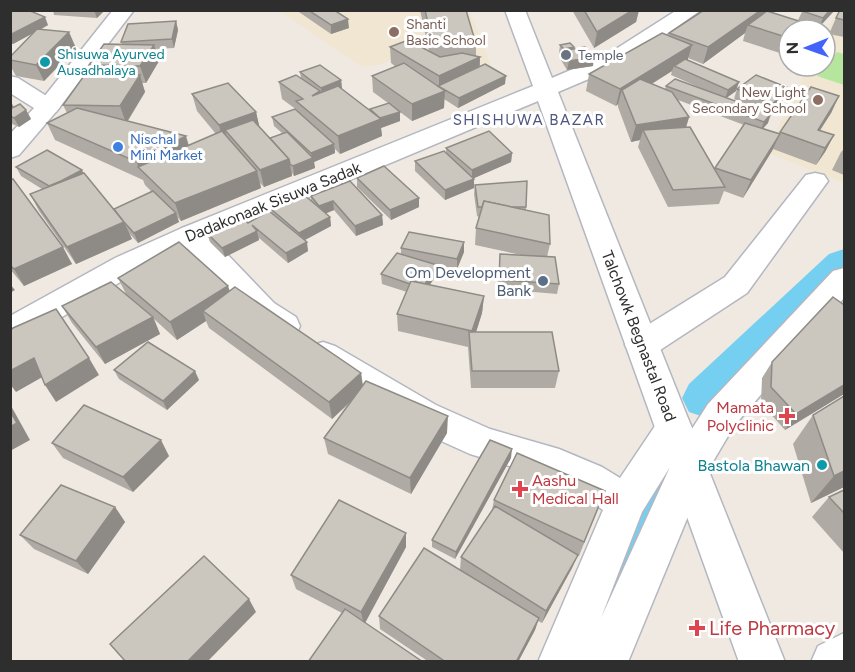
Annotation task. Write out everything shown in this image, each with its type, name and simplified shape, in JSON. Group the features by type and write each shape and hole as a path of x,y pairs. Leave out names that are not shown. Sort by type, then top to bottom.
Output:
{"main road":[{"path":"10,150 48,107 124,10"},
{"name":"Talchowk Begnastal Road","path":"515,10 762,662"},
{"name":"Dadakonaak Sisuwa Sadak","path":"10,332 126,265 192,235 467,123 616,59 691,10"},
{"path":"10,83 48,107"},
{"path":"642,345 736,285 815,181"},
{"path":"192,235 263,311 336,364 423,416 483,443 546,461 588,478 626,503"},
{"path":"605,662 689,467 721,415 844,279"},
{"path":"561,662 626,503 675,428"},
{"path":"834,662 844,656"}],"shaded area":[{"name":"Shanti Basic School","path":"285,10 470,11 491,67 434,69 406,52 382,64 362,67 282,12"},
{"name":"New Light Secondary School","path":"837,11 844,11 844,183 763,151 775,134 803,78 837,78 837,18 833,18"}],"green space":[{"path":"837,52 844,54 844,85 823,78 837,78"}],"building":[{"path":"10,10 28,10 45,17 10,35"},
{"path":"308,10 334,10 348,19 331,25"},
{"path":"425,10 466,10 476,44 433,46"},
{"path":"584,10 633,10 597,32"},
{"path":"704,10 761,10 708,47 669,33"},
{"path":"803,10 830,10 823,18"},
{"path":"840,10 844,10 844,20 836,18"},
{"path":"767,11 789,18 777,18 777,34 748,25"},
{"path":"176,21 172,39 121,42 128,24"},
{"path":"37,29 69,32 36,65 10,60 10,57"},
{"path":"662,33 692,45 620,89 589,74"},
{"path":"408,40 440,57 462,53 480,57 439,76 390,47"},
{"path":"570,43 574,47 564,49 560,45"},
{"path":"104,44 154,45 140,66 89,65"},
{"path":"585,47 594,57 569,61 562,51"},
{"path":"685,59 739,82 728,90 674,66"},
{"path":"404,63 445,91 412,104 372,76"},
{"path":"485,64 506,76 459,98 438,86"},
{"path":"320,65 341,80 321,88 300,72"},
{"path":"86,73 140,75 120,106 63,105"},
{"path":"296,75 320,91 312,96 338,86 381,119 338,136 296,101 303,99 279,82"},
{"path":"756,75 791,89 772,104 737,89"},
{"path":"640,79 672,92 689,117 636,125 622,90"},
{"path":"675,79 771,114 764,122 666,86"},
{"path":"228,83 256,112 219,125 192,94"},
{"path":"811,87 839,96 818,130 834,135 825,148 780,132"},
{"path":"389,103 400,112 380,118 370,109"},
{"path":"20,104 26,110 14,118 10,116 10,109"},
{"path":"77,108 186,136 137,162 47,123"},
{"path":"295,109 334,144 311,153 272,117"},
{"path":"253,120 289,159 260,170 225,130"},
{"path":"745,123 780,134 751,180 715,168"},
{"path":"690,127 725,187 673,190 643,130"},
{"path":"222,131 257,171 175,203 138,167"},
{"path":"489,131 512,153 472,170 446,148"},
{"path":"287,132 313,158 293,166 290,164 289,159 270,138"},
{"path":"47,150 82,170 49,186 16,167"},
{"path":"444,151 474,179 445,190 415,161"},
{"path":"384,166 419,198 390,210 357,178"},
{"path":"84,173 124,222 67,247 30,194"},
{"path":"13,179 63,247 14,269 10,265 10,180"},
{"path":"350,181 382,215 355,226 333,201 319,206 311,196"},
{"path":"527,181 526,207 512,207 484,201 482,207 478,207 475,185"},
{"path":"153,191 176,213 134,233 114,209"},
{"path":"302,193 330,217 299,233 271,209"},
{"path":"484,201 549,215 550,244 476,228"},
{"path":"269,211 307,242 286,253 252,225 257,231 222,248 207,233 242,217 248,223"},
{"path":"409,232 464,242 457,259 401,248"},
{"path":"179,242 228,286 170,322 118,278"},
{"path":"397,253 437,265 425,284 411,281 410,284 381,274"},
{"path":"500,254 555,257 559,284 499,280"},
{"path":"411,281 484,296 472,331 397,314"},
{"path":"111,282 153,317 96,347 62,306"},
{"path":"235,287 361,373 329,402 203,311"},
{"path":"833,297 844,305 844,385 796,414 771,387 772,362"},
{"path":"56,309 89,358 45,385 34,358 10,371 10,331"},
{"path":"469,332 552,332 559,371 472,371"},
{"path":"148,342 195,371 163,401 114,370"},
{"path":"366,381 448,416 410,478 324,438"},
{"path":"844,396 844,471 834,476 813,415"},
{"path":"84,405 161,440 123,477 52,443"},
{"path":"10,411 17,423 10,427"},
{"path":"490,440 512,449 456,552 432,540"},
{"path":"517,453 605,491 584,542 494,500"},
{"path":"61,485 115,507 76,561 20,535"},
{"path":"844,490 844,513 829,497"},
{"path":"339,500 406,533 361,612 291,575"},
{"path":"495,506 578,555 546,611 461,557"},
{"path":"424,548 539,618 516,662 446,662 379,616"},
{"path":"204,556 249,599 187,662 126,662 110,644"},
{"path":"345,609 423,662 308,662"}],"waterway":[{"path":"707,398 844,264"},
{"path":"580,661 665,476"}],"place":[{"name":"Shanti Basic School","path":"394,32"},
{"name":"Temple","path":"566,55"},
{"name":"Shisuwa Ayurved Ausadhalaya","path":"45,62"},
{"name":"New Light Secondary School","path":"818,100"},
{"name":"Nischal Mini Market","path":"118,147"},
{"name":"Om Development Bank","path":"543,281"},
{"name":"Mamata Polyclinic","path":"787,416"},
{"name":"Bastola Bhawan","path":"822,465"},
{"name":"Aashu Medical Hall","path":"520,489"},
{"name":"Life Pharmacy","path":"697,628"}],"district":[{"name":"SHISHUWA BAZAR","path":"529,120"}]}
